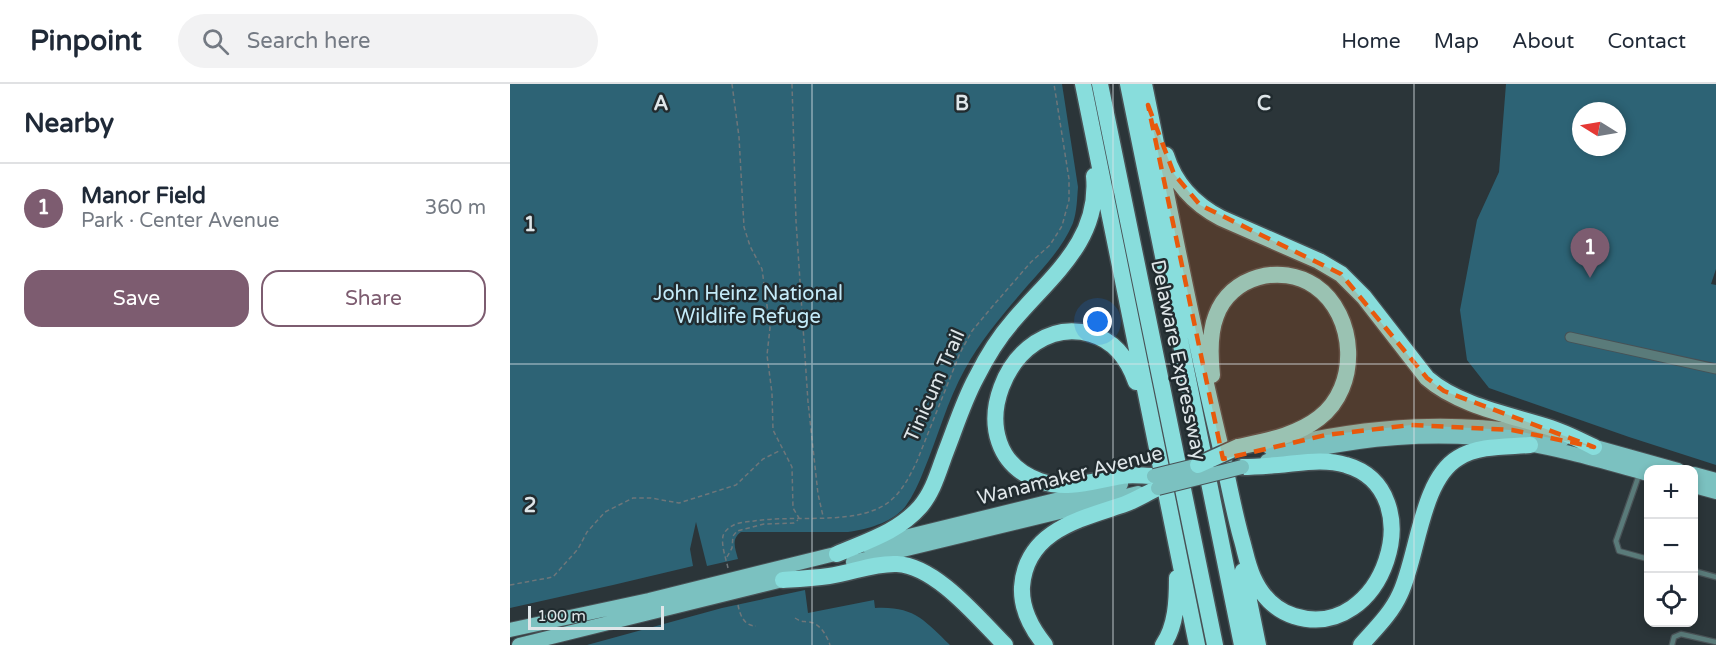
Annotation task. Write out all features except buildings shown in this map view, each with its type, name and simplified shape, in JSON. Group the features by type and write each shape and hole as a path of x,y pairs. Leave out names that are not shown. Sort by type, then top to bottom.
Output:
{"highway":[{"path":"1083,84 1197,645"},
{"name":"Delaware Expressway","path":"1100,84 1215,645"},
{"name":"Delaware Expressway","path":"1128,84 1242,645"},
{"path":"1144,84 1210,409 1218,435 1233,508 1258,645"},
{"path":"1148,105 1174,174 1188,194 1200,205 1221,218 1319,261 1341,274 1364,297 1427,378 1444,391 1466,401 1555,429 1594,447"},
{"path":"837,554 896,528 922,504 934,483 969,393 985,362 1002,334 1069,259 1084,235 1093,209 1095,189 1088,133 1088,106"},
{"path":"1198,465 1239,457 1310,424 1328,410 1341,390 1348,360 1347,338 1337,310 1324,293 1315,286 1290,275 1277,274 1259,277 1242,284 1220,306 1214,321 1211,341 1211,369 1218,435"},
{"path":"1156,444 1127,361 1112,345 1082,332 1054,335 1026,351 1013,364 997,398 995,418 998,439 1011,463 1023,473 1041,482 1062,485 1086,484 1123,476 1156,482"},
{"path":"1361,645 1385,618 1399,596 1409,572 1430,495 1445,468 1457,458 1476,450 1530,445"},
{"path":"1233,508 1252,575 1265,597 1273,605 1297,617 1315,619 1338,614 1356,604 1377,582 1385,568 1391,542 1392,528 1389,514 1379,490 1363,473 1346,465 1328,462 1279,465 1239,457"},
{"path":"1045,645 1034,630 1023,602 1024,575 1034,552 1044,539 1058,529 1090,515 1127,503 1156,482"},
{"path":"1163,645 1171,629 1176,600 1177,580 1173,526"},
{"path":"783,580 830,576 881,565 911,566 926,572 942,584 1005,645"}],"main road":[{"name":"Wanamaker Avenue","path":"519,645 783,580 1156,482 1239,457 1343,432 1411,425 1512,430 1544,435 1660,465"},
{"name":"Wanamaker Avenue","path":"1239,457 1378,440 1454,437 1530,445 1644,473"},
{"name":"Wanamaker Avenue","path":"510,630 1156,482 1198,465"},
{"path":"1698,475 1716,480"},
{"path":"1698,487 1716,492"}],"street":[{"path":"1570,337 1716,369"}],"lane":[{"path":"1644,473 1616,541 1619,551 1644,558"},
{"path":"1698,572 1716,577"},
{"path":"1672,645 1674,637 1681,634 1716,642"}],"path":[{"path":"732,84 739,137 744,227 750,246 762,269 770,328 767,355 772,393 773,430 792,467 793,508 800,519"},
{"path":"792,84 796,221 808,402 818,494 824,518"},
{"name":"Tinicum Trail","path":"800,519 794,523 764,524 737,531 726,558 723,536 733,525 765,519 858,515 878,509 897,495 910,476 960,353 972,332 1031,262 1050,244 1062,226 1069,200 1069,179 1054,84"},
{"path":"510,585 553,577 578,549 587,532 605,512 633,498 651,498 679,503 736,485 763,459 782,449"},
{"path":"735,592 744,621 751,626 756,626"},
{"path":"795,618 801,622 812,622 819,627 830,645"}],"highlighted area":[{"path":"1148,105 1174,174 1200,205 1341,274 1427,378 1444,391 1594,447 1512,430 1411,425 1326,435 1223,459"}],"green space":[{"name":"John Heinz National Wildlife Refuge","path":"510,84 1062,84 1078,187 1073,223 1059,248 994,326 972,358 953,394 916,489 899,513 871,527 848,532 741,532 735,541 738,559 707,566 696,522 690,549 693,566 510,608"},
{"path":"1506,84 1716,84 1716,269 1711,284 1716,285 1716,465 1489,388 1467,360 1460,310 1477,220 1499,172"},
{"path":"805,590 808,613 874,600 875,608 900,609 917,616 950,645 587,645 722,608"}],"place":[{"name":"Manor Field","path":"1590,278"}]}
